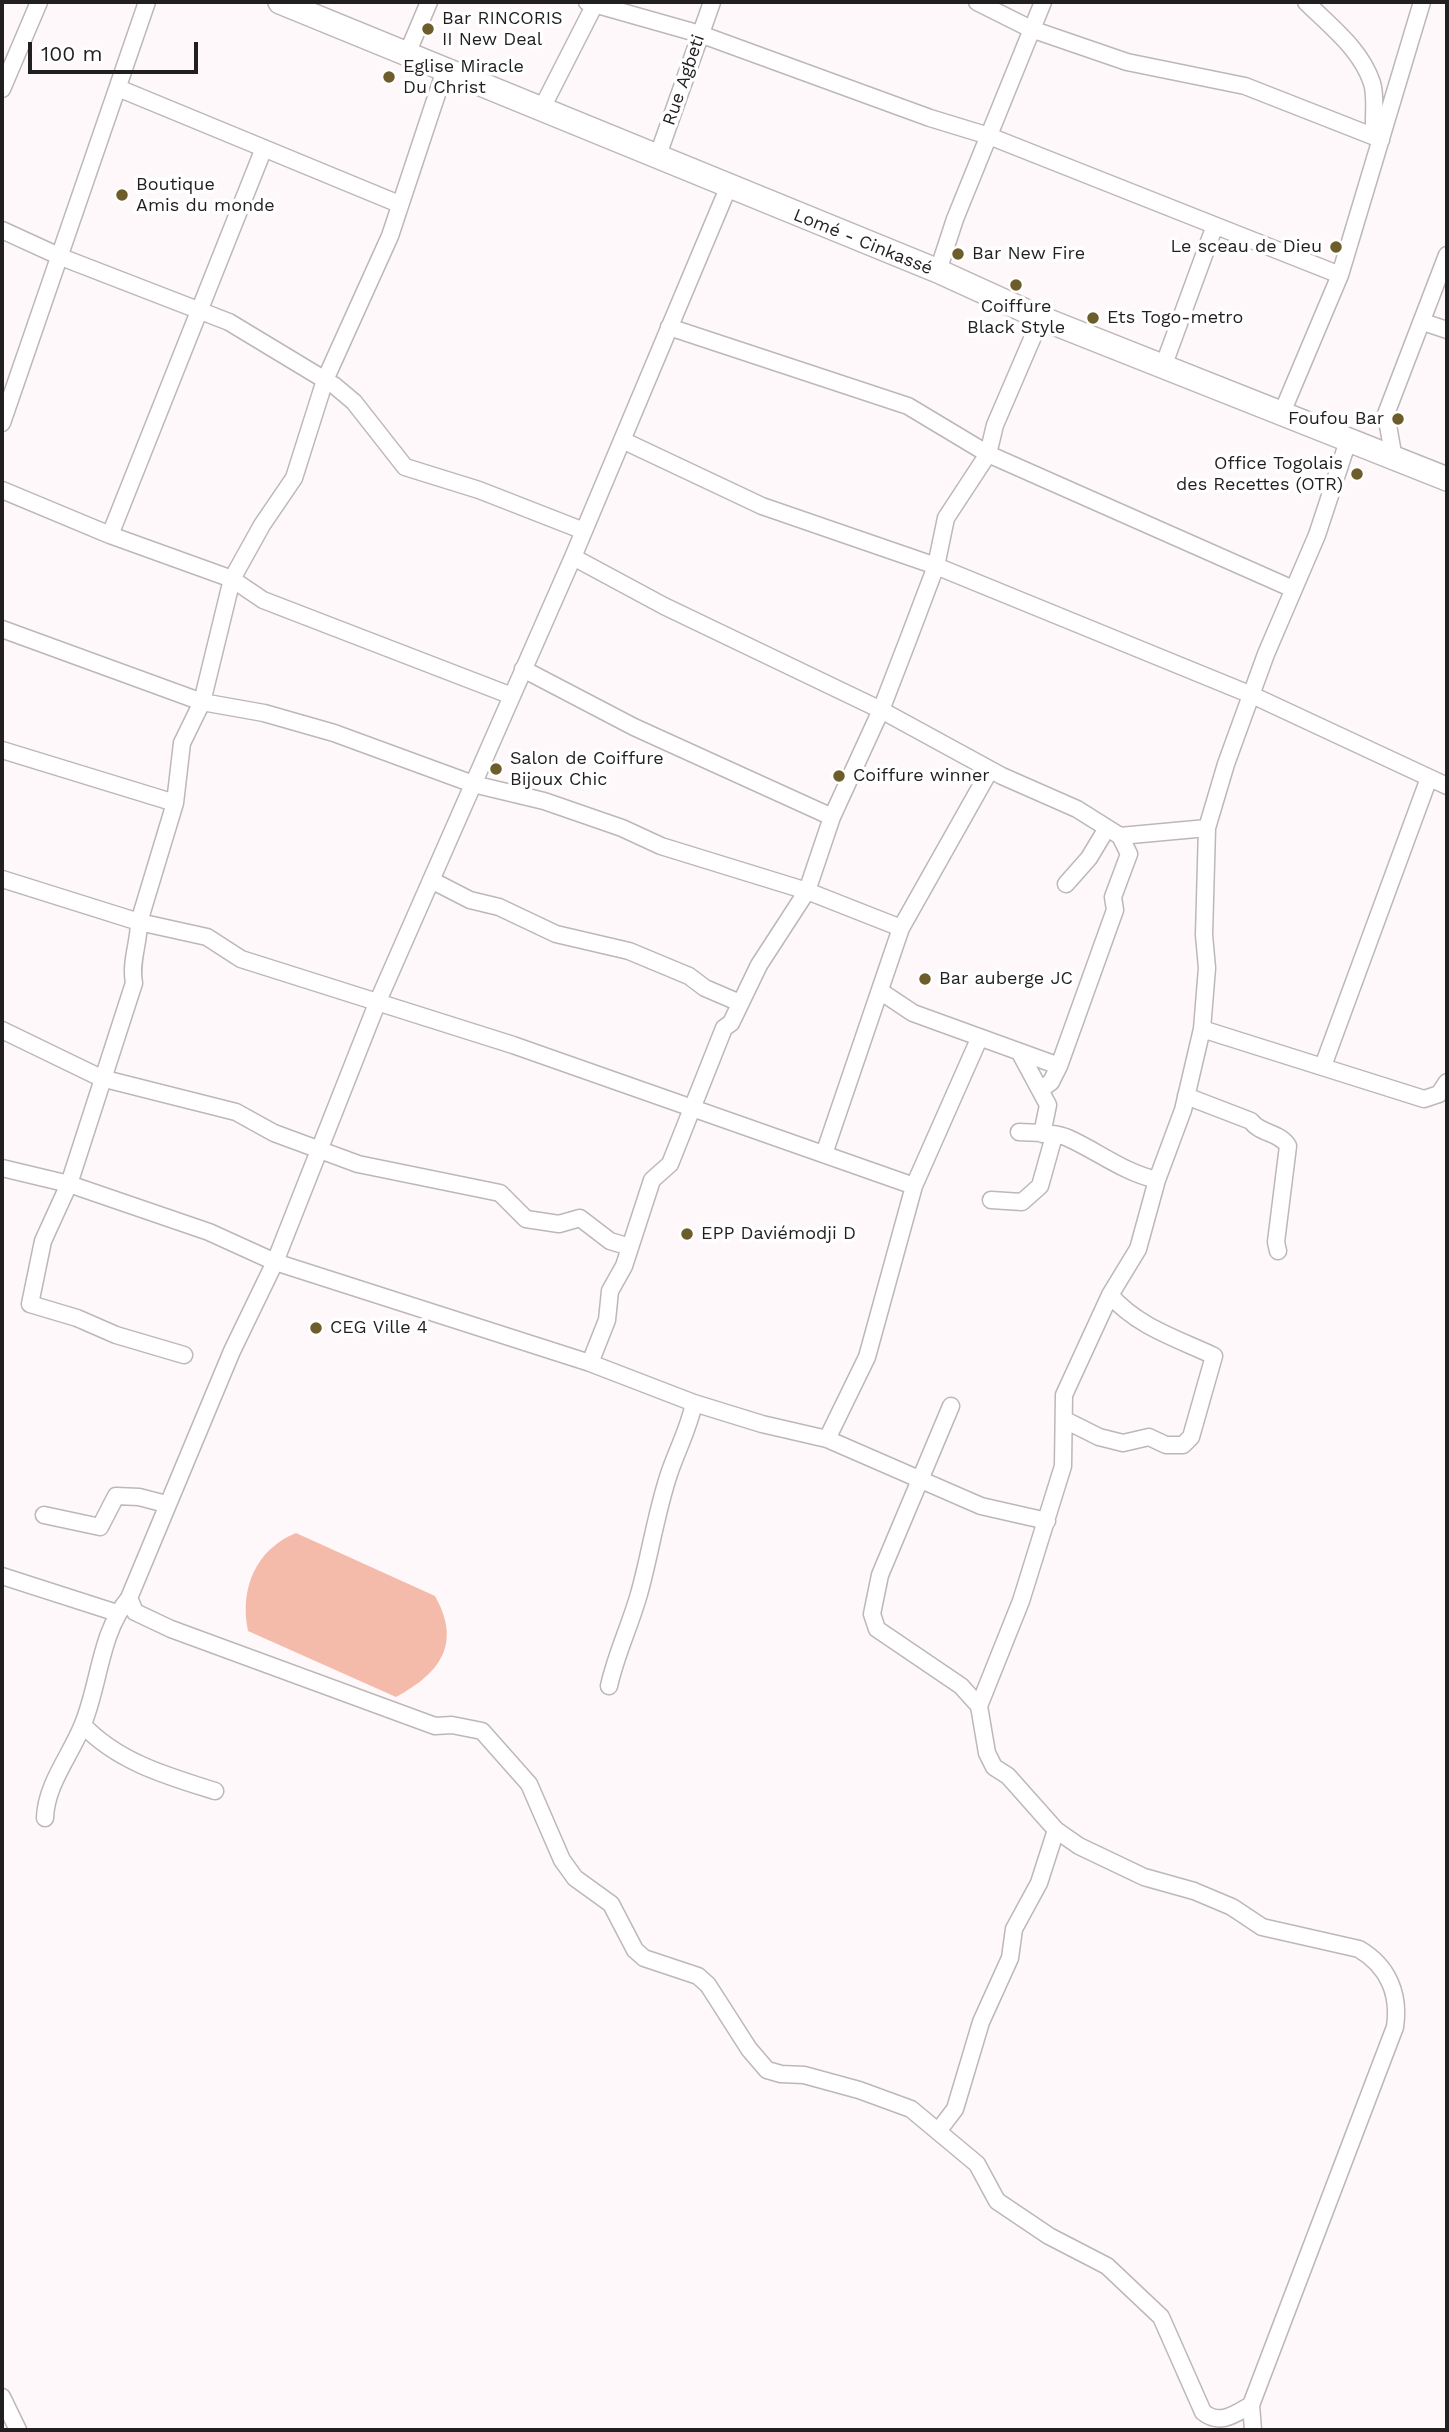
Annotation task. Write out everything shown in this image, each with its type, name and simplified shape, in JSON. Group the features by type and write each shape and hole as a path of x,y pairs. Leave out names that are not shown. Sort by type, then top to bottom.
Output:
{"highway":[{"name":"Lomé - Cinkassé","path":"280,2 728,188 938,271 1041,318 1447,479"}],"street":[{"path":"2,89 39,2"},
{"path":"2,423 147,2"},
{"path":"407,54 429,2"},
{"name":"Rue Agbeti","path":"657,158 712,2"},
{"path":"977,2 1031,29 1127,62 1245,86 1378,139"},
{"path":"938,271 955,219 1043,2"},
{"path":"1306,2 1358,54 1373,85 1372,118 1378,139"},
{"path":"1281,415 1340,275 1378,139 1422,2"},
{"path":"541,110 591,4 700,34 989,136 1214,228 1340,275"},
{"path":"184,1355 116,1335 77,1318 30,1304 43,1241 69,1184 101,1078 112,1055 134,983 131,968 139,942 139,922 175,803 182,743 202,702 232,579 262,525 294,478 325,380 390,236 445,70"},
{"path":"118,88 399,204"},
{"path":"110,535 264,148"},
{"path":"44,1818 45,1801 83,1725 99,1680 102,1656 117,1613 129,1598 166,1504 187,1465 232,1351 275,1262 378,1002 573,557 728,188"},
{"path":"1163,367 1214,228"},
{"path":"2,230 61,257 229,322 325,380 354,402 405,467 479,489 584,531"},
{"path":"1394,459 1386,414 1447,255"},
{"path":"590,1363 607,1320 610,1292 630,1247 652,1180 670,1164 724,1028 731,1024 759,965 807,891 832,817 881,710 936,566 946,518 988,454 995,425 1041,318"},
{"path":"1423,321 1447,330"},
{"path":"669,327 908,406 988,454 1293,589"},
{"path":"622,440 762,506 936,566 1251,695 1447,786"},
{"path":"979,1706 1021,1601 1063,1465 1064,1395 1110,1295 1138,1249 1157,1180 1186,1096 1202,1029 1207,968 1204,935 1207,828 1251,695 1317,535 1348,441"},
{"path":"2,490 110,535 232,579 263,600 512,696"},
{"path":"573,557 664,606 881,710 990,770 1077,809 1113,832 1129,854 1113,897 1115,910 1059,1066 1051,1082 1040,1090"},
{"path":"2,629 202,702 264,713 334,733 474,784 544,801 622,828 661,846 807,891 901,928"},
{"path":"523,669 634,727 832,817"},
{"path":"2,750 175,803"},
{"path":"824,1154 901,928 990,770"},
{"path":"1324,1066 1429,778"},
{"path":"1066,884 1113,832 1207,828"},
{"path":"2,879 139,922 207,937 242,959 692,1106 914,1186"},
{"path":"431,880 470,900 499,906 556,934 629,951 689,976 705,988 740,1003"},
{"path":"880,991 913,1013 1059,1066"},
{"path":"1202,1029 1424,1099 1439,1094 1447,1082"},
{"path":"2,1030 101,1078 236,1112 274,1133 358,1164 500,1193 527,1219 559,1224 580,1218 610,1241 630,1247"},
{"path":"828,1439 867,1357 914,1186 979,1039"},
{"path":"991,1200 1022,1202 1040,1186 1048,1135 1048,1105 1020,1053"},
{"path":"1186,1096 1251,1121 1255,1127 1285,1140 1288,1146 1276,1242 1278,1251"},
{"path":"1019,1132 1066,1136 1139,1176 1157,1180"},
{"path":"2,1168 69,1184 209,1233 275,1262 590,1363 694,1403 762,1424 828,1439 981,1506 1047,1521"},
{"path":"1065,1420 1099,1437 1123,1443 1149,1437 1166,1445 1183,1445 1191,1437 1214,1356 1150,1328 1125,1313 1110,1295"},
{"path":"610,1686 616,1655 631,1621 648,1560 669,1474 690,1423 694,1403"},
{"path":"951,1406 880,1574 872,1614 877,1629 961,1686 979,1706 988,1753 994,1767 1008,1776 1056,1830 1079,1846 1144,1877 1220,1902 1262,1927 1359,1950 1373,1958 1390,1979 1398,2007 1395,2027 1251,2405 1253,2430"},
{"path":"44,1515 100,1527 116,1496 139,1497 166,1504"},
{"path":"2,1576 117,1613"},
{"path":"129,1598 135,1612 171,1629 435,1726 452,1725 482,1731 529,1784 562,1860 575,1878 611,1904 635,1950 644,1958 698,1976 708,1985 758,2063 781,2074 804,2074 888,2099 911,2109 977,2164 997,2201 1049,2236 1107,2266 1161,2316 1203,2412 1215,2419 1229,2418 1251,2405"},
{"path":"83,1725 101,1745 137,1764 215,1791"},
{"path":"939,2130 955,2109 981,2022 1010,1958 1014,1929 1039,1883 1056,1830"},
{"path":"2,2398 18,2430"}],"shaded area":[{"path":"296,1533 435,1596 443,1613 446,1643 435,1667 424,1678 396,1697 248,1631 246,1600 254,1572 270,1549"}],"place":[{"name":"Bar RINCORIS II New Deal","path":"428,29"},
{"name":"Eglise Miracle Du Christ","path":"389,77"},
{"name":"Boutique Amis du monde","path":"122,195"},
{"name":"Le sceau de Dieu","path":"1336,247"},
{"name":"Bar New Fire","path":"958,254"},
{"name":"Coiffure Black Style","path":"1016,285"},
{"name":"Ets Togo-metro","path":"1093,318"},
{"name":"Foufou Bar","path":"1398,419"},
{"name":"Office Togolais des Recettes (OTR)","path":"1357,474"},
{"name":"Salon de Coiffure Bijoux Chic","path":"496,769"},
{"name":"Coiffure winner","path":"839,776"},
{"name":"Bar auberge JC","path":"925,979"},
{"name":"EPP Daviémodji D","path":"687,1234"},
{"name":"CEG Ville 4","path":"316,1328"}]}
